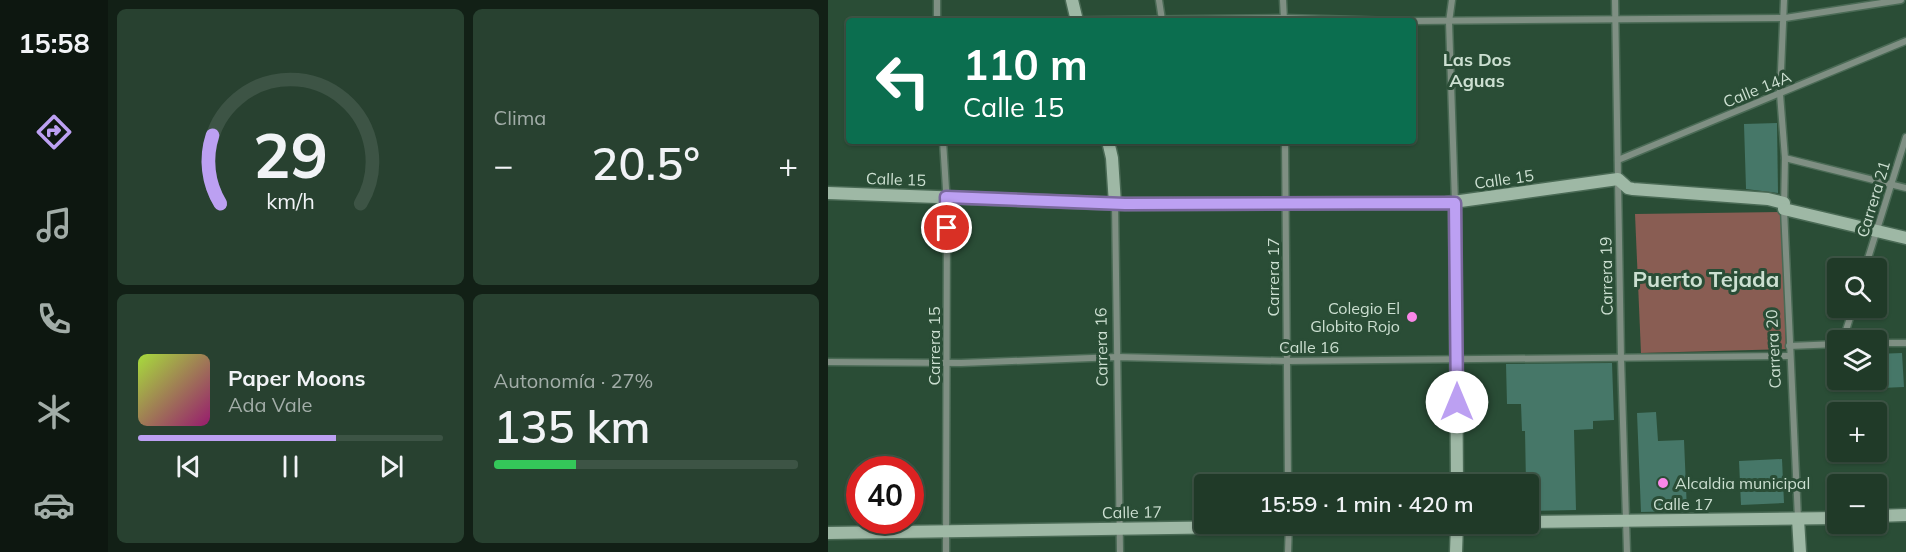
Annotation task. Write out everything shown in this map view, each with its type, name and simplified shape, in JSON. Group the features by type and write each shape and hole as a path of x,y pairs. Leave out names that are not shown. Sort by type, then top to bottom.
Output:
{"street":[{"path":"937,0 937,18"},
{"path":"1072,0 1076,18"},
{"path":"1160,0 1162,18"},
{"path":"1283,0 1284,18"},
{"path":"1452,0 1449,22 1455,203 1457,474"},
{"name":"Carrera 19","path":"1615,0 1627,552"},
{"name":"Carrera 20","path":"1785,0 1780,94 1785,158 1784,206 1789,356 1800,552"},
{"path":"1416,21 1785,18 1901,0"},
{"name":"Calle 14A","path":"1618,160 1906,41"},
{"name":"Carrera 21","path":"1868,258 1906,137"},
{"name":"Carrera 15","path":"943,144 946,197 946,552"},
{"name":"Carrera 16","path":"1109,144 1112,158 1115,204 1122,529 1120,552"},
{"name":"Carrera 17","path":"1285,144 1288,474"},
{"path":"1785,158 1906,188"},
{"path":"1618,179 1628,188 1633,189 1768,199 1784,206 1906,238"},
{"name":"Calle 15","path":"828,193 1115,204 1455,203 1618,179"},
{"path":"1887,343 1906,343"},
{"path":"1789,346 1827,344"},
{"name":"Calle 16","path":"828,362 946,363 1117,357 1287,361 1789,356"},
{"path":"1887,516 1906,515"},
{"name":"Calle 17","path":"1539,522 1827,518"},
{"name":"Calle 17","path":"828,533 1194,527"},
{"path":"1288,552 1289,534"},
{"path":"1456,552 1457,534"}],"shaded area":[{"path":"1781,212 1786,349 1641,353 1635,214"}],"building":[{"path":"1777,123 1778,193 1746,189 1744,124"},
{"path":"1902,353 1904,387 1887,388 1887,354"},
{"path":"1612,363 1614,420 1593,421 1593,429 1574,430 1576,510 1539,511 1539,474 1526,474 1525,431 1522,431 1521,404 1507,404 1506,364"},
{"name":"Alcaldia municipal","path":"1656,412 1658,441 1684,440 1687,511 1641,512 1637,413"},
{"path":"1782,459 1784,503 1741,505 1739,461"}],"place":[{"name":"Colegio El Globito Rojo","path":"1412,317"},
{"name":"Alcaldia municipal","path":"1663,483"}],"district":[{"name":"Las Dos Aguas","path":"1477,70"},
{"name":"Puerto Tejada","path":"1706,279"}],"route":[{"path":"947,228 946,197 1125,204 1455,203 1457,402"}]}
